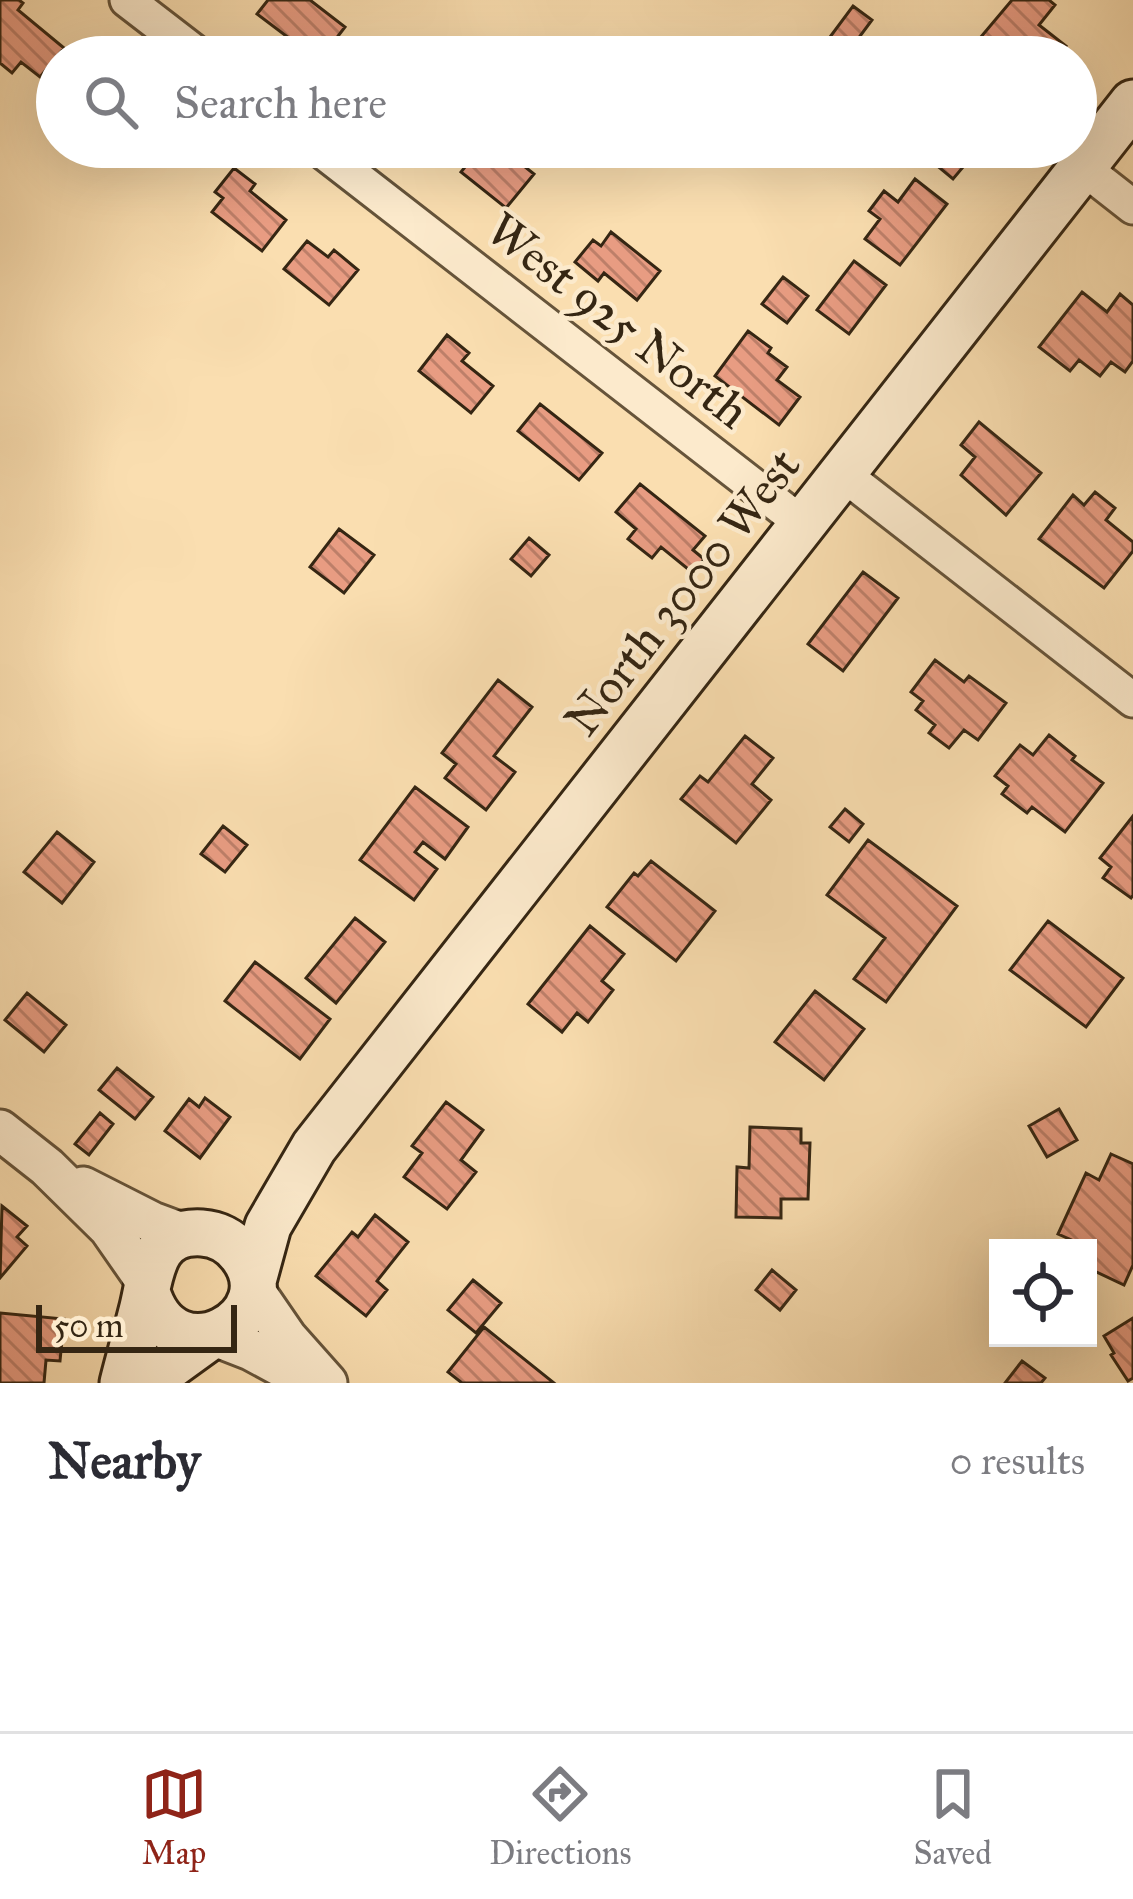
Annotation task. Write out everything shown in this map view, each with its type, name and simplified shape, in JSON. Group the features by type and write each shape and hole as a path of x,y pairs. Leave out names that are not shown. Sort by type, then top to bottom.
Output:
{"main road":[{"name":"North 3000 West","path":"1097,148 1133,103"},
{"name":"North 3000 West","path":"252,1284 268,1226 314,1148 1081,168"},
{"name":"North 3000 West","path":"190,1234 249,1201 314,1148"},
{"path":"123,1383 153,1260 163,1247 190,1234 225,1240 248,1264 252,1284 242,1318 227,1332 191,1338 161,1322 147,1288"},
{"path":"146,1383 211,1337"}],"street":[{"path":"127,0 174,36"},
{"name":"West 925 North","path":"343,168 804,525"},
{"path":"1083,168 1133,207"},
{"path":"843,474 1133,700"},
{"path":"0,1130 47,1167 109,1228 147,1288"},
{"path":"47,1167 152,1222 190,1234"},
{"path":"252,1284 287,1338 327,1383"},
{"path":"211,1337 251,1350 312,1383"}],"building":[{"path":"0,0 19,0 23,3 18,10 49,36 36,36 36,74 21,62 12,73 0,63"},
{"path":"268,0 310,0 345,27 338,36 286,36 257,14"},
{"path":"1012,0 1049,0 1055,5 1039,25 1053,36 982,36"},
{"path":"853,6 872,20 860,36 831,36"},
{"path":"234,168 255,184 250,191 286,220 262,251 212,212 223,198 215,192"},
{"path":"464,168 526,168 534,174 506,208 461,172"},
{"path":"940,168 962,168 953,179"},
{"path":"915,179 947,204 900,265 865,239 880,219 869,211 884,191 898,202"},
{"path":"611,232 660,271 637,300 604,273 598,281 575,262 593,240 601,246"},
{"path":"307,241 328,257 334,250 358,270 329,305 284,269"},
{"path":"854,261 886,285 849,334 817,310"},
{"path":"783,277 808,296 787,323 762,304"},
{"path":"1082,292 1107,312 1120,294 1133,305 1133,361 1125,372 1111,362 1100,376 1079,360 1070,371 1039,347"},
{"path":"748,331 787,367 777,380 800,397 779,425 715,376"},
{"path":"447,335 469,353 462,361 493,386 471,413 419,371"},
{"path":"540,404 602,453 579,480 518,431"},
{"path":"979,422 1041,473 1006,515 961,475 975,457 961,445"},
{"path":"640,484 705,536 693,550 704,559 693,573 661,547 652,558 628,539 636,529 616,512"},
{"path":"1095,492 1115,508 1106,520 1133,542 1133,551 1104,588 1039,539 1073,495 1084,505"},
{"path":"339,529 374,555 344,593 310,567"},
{"path":"529,538 549,555 531,576 511,559"},
{"path":"863,572 898,598 843,671 808,644"},
{"path":"935,660 964,682 969,676 1006,703 978,740 964,730 949,748 929,733 935,725 916,710 923,701 911,692"},
{"path":"498,680 532,707 494,756 515,772 486,810 445,778 456,764 442,753"},
{"path":"1049,735 1103,783 1065,832 1032,807 1027,813 1002,794 1008,786 995,776 1020,745 1033,755"},
{"path":"745,736 773,758 752,784 771,800 736,843 681,799 700,776 708,782"},
{"path":"415,787 468,827 445,859 423,842 415,852 437,869 414,900 360,860"},
{"path":"845,809 863,824 849,842 830,827"},
{"path":"1133,816 1131,898 1103,878 1111,867 1100,858"},
{"path":"223,826 247,845 225,872 201,854"},
{"path":"57,832 94,862 62,903 24,872"},
{"path":"868,840 957,906 886,1002 854,979 885,938 827,895"},
{"path":"651,861 715,911 676,961 607,907 634,873 638,876"},
{"path":"355,918 385,942 336,1003 306,978"},
{"path":"1048,921 1123,978 1086,1027 1010,970"},
{"path":"590,926 624,954 602,981 613,990 588,1022 577,1013 562,1032 528,1004"},
{"path":"255,962 330,1019 300,1059 225,1001"},
{"path":"815,991 864,1029 824,1080 775,1042"},
{"path":"27,993 66,1025 44,1052 5,1020"},
{"path":"117,1068 153,1097 135,1119 99,1090"},
{"path":"205,1098 230,1117 200,1158 165,1131 189,1099 199,1107"},
{"path":"446,1102 483,1130 461,1160 476,1172 447,1209 404,1177 422,1153 412,1146"},
{"path":"1059,1109 1077,1140 1047,1157 1029,1126"},
{"path":"100,1113 113,1124 89,1155 75,1144"},
{"path":"750,1127 801,1129 801,1143 810,1143 808,1199 781,1199 781,1218 736,1217 737,1167 749,1168"},
{"path":"1111,1154 1133,1164 1133,1265 1124,1285 1097,1272 1097,1239 1058,1234 1086,1173 1099,1180"},
{"path":"2,1206 27,1226 17,1237 27,1246 0,1278"},
{"path":"375,1215 408,1242 377,1281 387,1290 366,1316 316,1276 352,1232 358,1237"},
{"path":"772,1270 796,1290 780,1310 756,1290"},
{"path":"473,1280 501,1303 476,1333 448,1310"},
{"path":"0,1313 64,1319 60,1361 46,1360 44,1383 0,1383"},
{"path":"1133,1318 1133,1378 1128,1381 1104,1336"},
{"path":"484,1327 554,1383 462,1383 448,1372"},
{"path":"1022,1361 1045,1378 1041,1383 1005,1383"}]}
